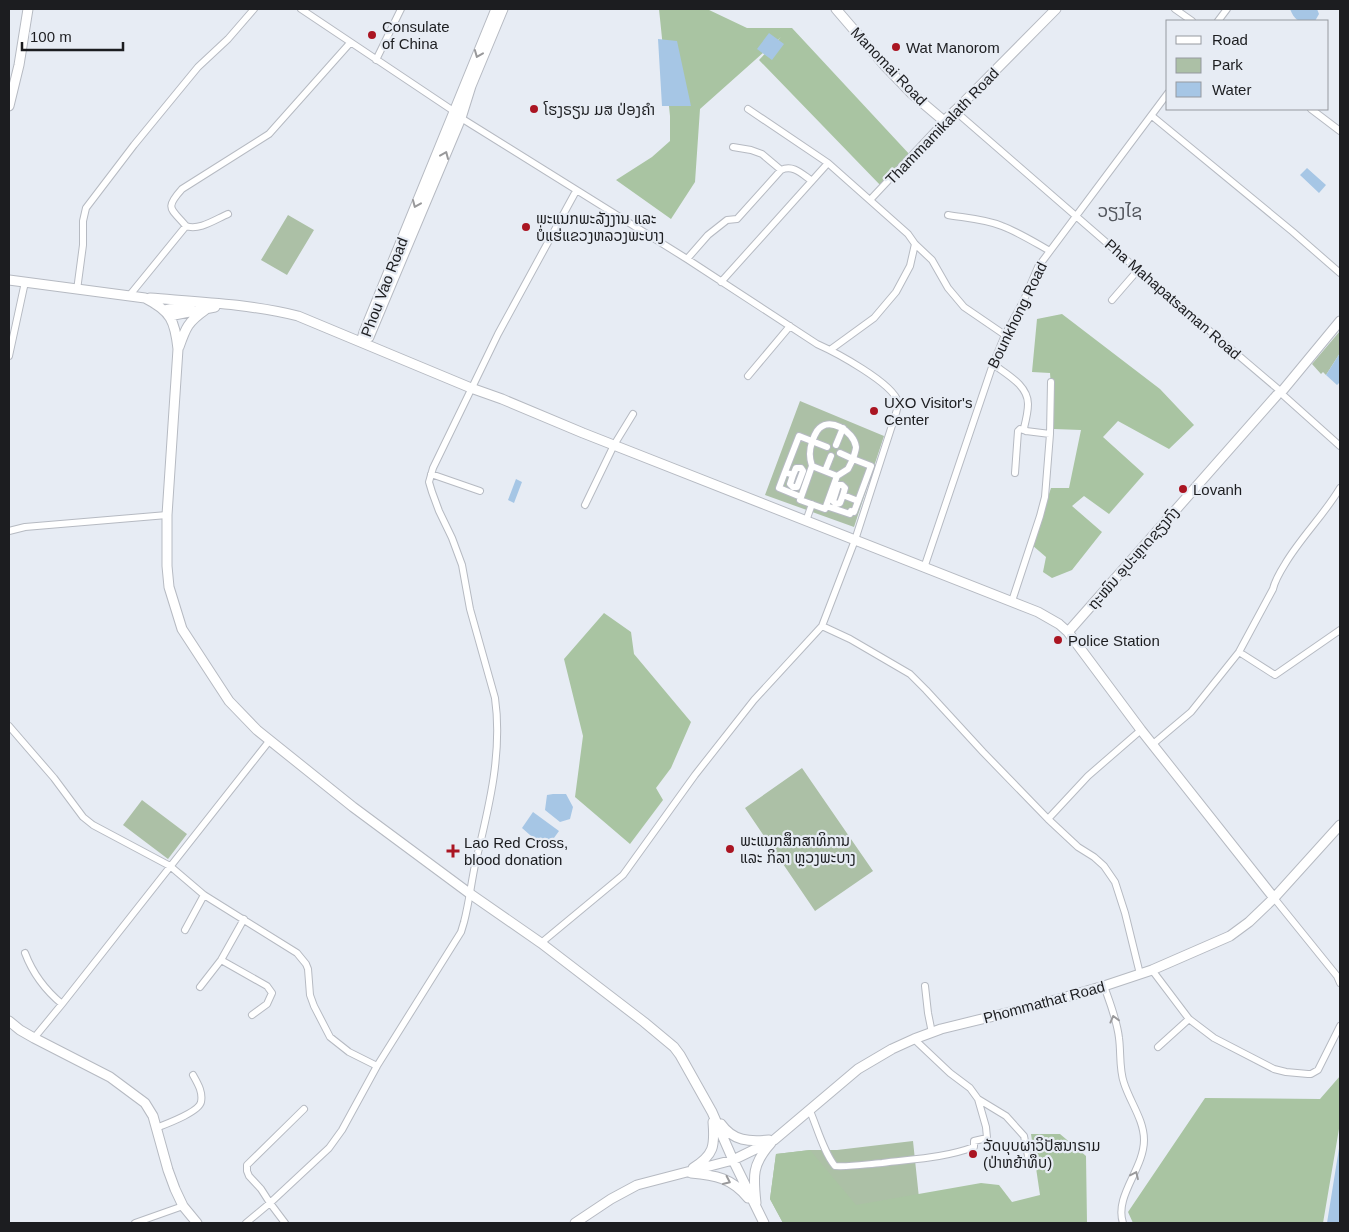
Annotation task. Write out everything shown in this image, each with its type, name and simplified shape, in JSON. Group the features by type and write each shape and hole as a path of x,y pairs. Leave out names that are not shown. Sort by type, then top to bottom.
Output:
{"street":[{"path":"9,106 19,65 28,9"},
{"path":"77,290 83,245 83,221 86,208 134,145 198,67 228,39 254,9"},
{"path":"300,9 458,115 576,191 687,259 817,344 862,368 890,389 898,401 896,413 855,540 822,626 754,700 695,775 623,875 541,943"},
{"path":"376,60 401,9"},
{"name":"Phou Vao Road","path":"458,115 496,9"},
{"name":"Phou Vao Road","path":"362,342 364,332 472,86 503,9"},
{"name":"Thammamikalath Road","path":"870,200 944,121 1056,9"},
{"path":"1175,9 1191,20"},
{"path":"1219,20 1227,9"},
{"name":"Manomai Road","path":"838,10 885,66 944,121"},
{"path":"228,214 197,228 189,228 172,210 172,200 182,189 269,134 350,43"},
{"name":"Bounkhong Road","path":"924,568 993,364 1038,267 1166,96"},
{"path":"748,110 828,163 908,234 915,244 932,260 948,288 964,307 1005,335"},
{"path":"1312,110 1340,131"},
{"name":"Pha Mahapatsaman Road","path":"955,111 1340,446"},
{"path":"1152,116 1340,273"},
{"path":"733,147 762,154 781,170"},
{"path":"721,282 828,163"},
{"path":"687,259 708,236 727,220 737,219 781,170 787,167 792,168 812,181"},
{"path":"246,1223 329,1148 342,1130 377,1066 461,932 468,908 469,892 492,787 497,749 496,709 495,698 470,609 462,565 429,482 471,388 498,334 576,191"},
{"path":"948,215 990,222 1014,231 1050,251"},
{"path":"129,296 186,226"},
{"path":"830,350 874,318 896,292 910,266 915,244"},
{"path":"1112,300 1138,270"},
{"path":"9,280 145,298 230,304 270,309 298,316 614,446 1038,612 1059,624 1068,632 1141,730 1337,976 1340,983"},
{"path":"9,356 25,282"},
{"path":"145,298 156,303 167,313 176,334 178,349 167,515 168,580 182,629 229,701 270,740 353,807 541,943 674,1047 712,1112 764,1223"},
{"path":"167,313 230,304"},
{"path":"167,313 186,306 230,304"},
{"path":"178,349 185,328 192,319 208,308"},
{"name":"ຖະໜົນ ອຸປະຫຼາດຊຽງກົງ","path":"1068,632 1280,393 1340,321"},
{"path":"748,376 790,326"},
{"path":"993,364 1018,382 1026,393 1028,404 1024,428 1026,431"},
{"path":"1012,601 1045,497 1050,434 1051,382"},
{"path":"585,505 614,446 633,414"},
{"path":"800,497 812,466 809,459 809,450 812,442 817,430 826,425 835,425 843,428 852,436 856,447 848,469 837,476 825,509 800,500 800,497 778,488 799,436 812,442 827,447"},
{"path":"836,444 843,428"},
{"path":"1015,473 1018,431 1022,429 1050,434"},
{"path":"826,506 850,514 851,511 854,512 871,466 840,453"},
{"path":"825,471 831,456"},
{"path":"812,466 837,476"},
{"path":"785,472 794,475"},
{"path":"431,474 480,491"},
{"path":"1153,744 1191,712 1239,652 1275,581 1293,551 1324,512 1340,488"},
{"path":"842,495 858,500"},
{"path":"806,521 812,504"},
{"path":"9,531 26,527 167,515"},
{"path":"822,626 850,639 910,674 1048,819 1078,847 1104,866 1115,882 1125,913 1140,974"},
{"path":"1239,652 1275,676 1340,630"},
{"path":"9,726 54,778 83,817 93,825 170,866 204,895 301,956 308,970 308,987 314,1006 330,1037 349,1052 377,1066"},
{"path":"1048,819 1088,776 1141,730"},
{"path":"34,1038 270,740"},
{"name":"Phommathat Road","path":"575,1223 611,1198 637,1185 733,1160 774,1140 858,1070 914,1039 941,1029 1031,1007 1104,986 1152,970 1230,936 1249,922 1274,898 1340,825"},
{"path":"185,930 204,895"},
{"path":"200,987 221,960 244,919"},
{"path":"25,953 28,963 40,983 48,993 62,1004"},
{"path":"221,960 267,986 272,993 267,1004 252,1015"},
{"path":"1152,970 1189,1019 1214,1038 1274,1069 1297,1074 1311,1074 1318,1070 1340,1026"},
{"path":"925,986 932,1033"},
{"path":"1104,986 1119,1037 1124,1083 1141,1124 1144,1137 1141,1161 1122,1203 1120,1212 1122,1222"},
{"path":"1158,1047 1189,1019"},
{"path":"9,1021 34,1038 120,1083 145,1103 153,1116 175,1190 183,1206 197,1223"},
{"path":"810,1111 832,1162 836,1166 853,1166 956,1154 974,1147 974,1141 987,1138 978,1099 970,1088 950,1073 914,1039"},
{"path":"156,1128 187,1114 199,1106 201,1103 200,1088 193,1075"},
{"path":"978,1099 1006,1116 1024,1136 1029,1160"},
{"path":"286,1223 249,1176 247,1165 304,1109"},
{"path":"712,1112 725,1130 740,1139 756,1142 774,1140"},
{"path":"685,1173 704,1161 713,1148 712,1112"},
{"path":"757,1210 754,1185 755,1168 762,1153 774,1140"},
{"path":"685,1173 713,1175 731,1182 745,1194 757,1210"},
{"path":"135,1223 183,1206"}],"green space":[{"path":"659,9 707,9 747,28 792,28 911,156 882,187 759,60 781,37 700,109 695,182 671,219 616,180 652,157 670,141 670,116"},
{"path":"288,215 314,230 287,275 261,260"},
{"path":"1062,314 1160,389 1194,425 1169,449 1118,421 1103,437 1144,474 1109,514 1084,496 1072,506 1102,532 1072,570 1052,578 1043,572 1046,557 1032,545 1051,488 1069,488 1081,430 1054,429 1050,373 1032,372 1037,319"},
{"path":"1340,331 1340,353 1326,375 1323,372 1321,374 1312,364"},
{"path":"800,401 884,436 854,527 765,495"},
{"path":"604,613 631,632 634,654 691,722 671,768 656,788 663,800 630,844 575,797 583,736 564,659"},
{"path":"802,768 873,871 815,911 745,808"},
{"path":"142,800 187,834 168,859 123,825"},
{"path":"1340,1076 1340,1123 1323,1223 1133,1223 1128,1212 1205,1098 1320,1099"},
{"path":"1031,1134 1060,1134 1086,1156 1087,1223 783,1223 770,1199 776,1154 810,1150 856,1205 981,1183 999,1185 1012,1202 1040,1195"},
{"path":"913,1141 921,1217 783,1223 770,1199 776,1154 810,1150 837,1150"}],"water":[{"path":"1290,9 1317,9 1319,14 1316,20 1298,20 1294,17"},
{"path":"769,33 784,44 772,60 757,49"},
{"path":"658,39 677,41 691,106 662,106"},
{"path":"1307,168 1326,185 1319,193 1300,175"},
{"path":"1340,353 1340,382 1337,385 1326,375"},
{"path":"516,479 522,482 514,503 508,500"},
{"path":"566,794 573,807 570,819 560,822 545,810 547,795"},
{"path":"533,812 559,831 546,849 522,828"},
{"path":"1340,1142 1340,1223 1327,1223"}],"place":[{"name":"Consulate of China","path":"372,35"},
{"name":"Wat Manorom","path":"896,47"},
{"name":"ໂຮງຣຽນ ມສ ປ່ອງຄຳ","path":"534,109"},
{"name":"ພະແນກພະລັງງານ ແລະ ບໍ່ແຮ່ແຂວງຫລວງພະບາງ","path":"526,227"},
{"name":"UXO Visitor's Center","path":"874,411"},
{"name":"Lovanh","path":"1183,489"},
{"name":"Police Station","path":"1058,640"},
{"name":"ພະແນກສຶກສາທິການ ແລະ ກິລາ ຫຼວງພະບາງ","path":"730,849"},
{"name":"Lao Red Cross, blood donation","path":"453,851"},
{"name":"ວັດບຸບຜາວິປັສນາຣາມ (ປ່າຫຍ້າທຶບ)","path":"973,1154"}],"district":[{"name":"ວຽງໄຊ","path":"1120,211"}]}
